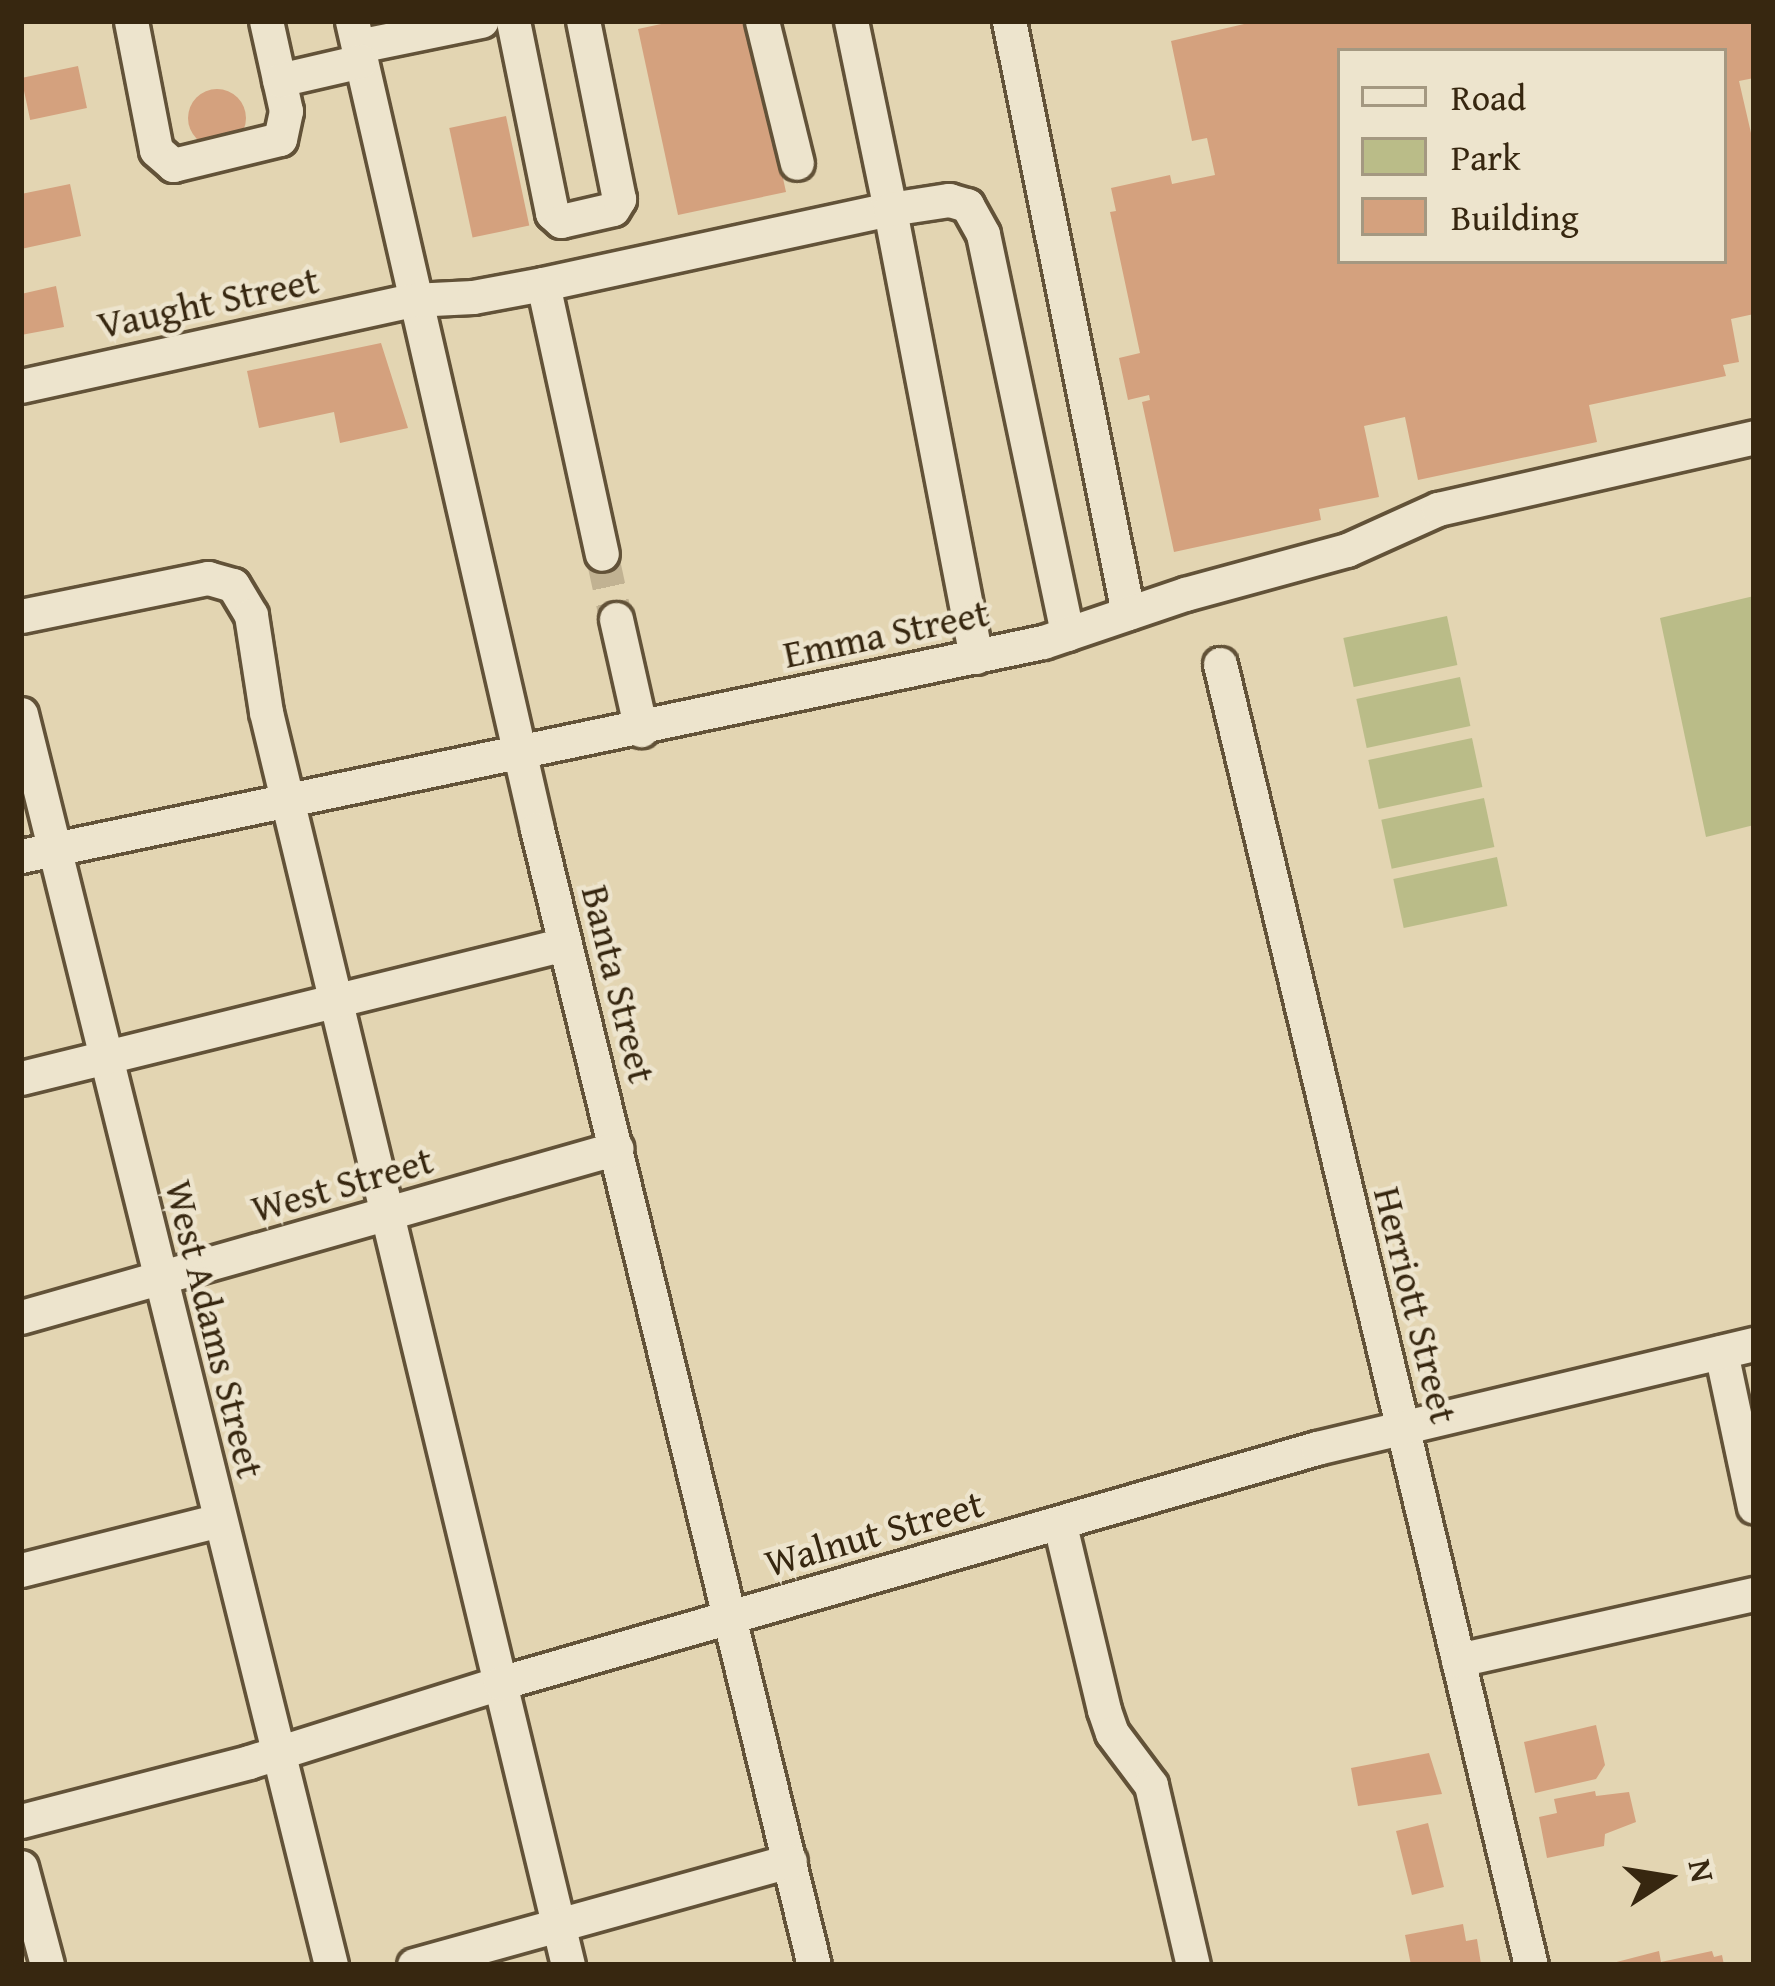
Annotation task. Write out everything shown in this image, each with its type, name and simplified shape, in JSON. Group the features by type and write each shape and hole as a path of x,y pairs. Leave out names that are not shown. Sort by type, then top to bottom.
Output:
{"street":[{"path":"130,21 156,150 173,165 280,139 286,111 266,21"},
{"path":"279,80 357,43 481,21"},
{"path":"513,21 553,213 561,221 613,208 619,199 584,21"},
{"path":"762,21 797,163"},
{"path":"851,21 976,657"},
{"path":"1009,21 1128,613"},
{"name":"Banta Street","path":"357,43 412,300 519,751 814,1965"},
{"name":"Vaught Street","path":"21,386 412,300 473,297 543,284 949,200 967,205 983,234 1067,634"},
{"path":"543,284 602,554"},
{"name":"Emma Street","path":"38,852 976,657 1347,550 1438,508 1754,437"},
{"path":"21,616 208,578 233,585 251,615 287,797 385,1216 568,1965"},
{"path":"616,619 641,730"},
{"name":"Herriott Street","path":"1220,664 1532,1965"},
{"name":"West Adams Street","path":"21,714 38,852 104,1057 331,1965"},
{"path":"21,1078 565,944"},
{"name":"West Street","path":"21,1317 617,1148"},
{"name":"Walnut Street","path":"21,1821 278,1753 500,1683 1402,1426 1754,1344"},
{"path":"1720,1352 1754,1508"},
{"path":"21,1570 220,1520"},
{"path":"1060,1525 1103,1710 1112,1733 1151,1785 1193,1965"},
{"path":"1458,1660 1754,1594"},
{"path":"414,1965 790,1861"},
{"path":"21,1867 47,1965"}],"green space":[{"path":"1754,596 1754,825 1706,837 1660,618"},
{"path":"1447,616 1457,665 1354,687 1343,638"},
{"path":"1460,677 1470,726 1367,748 1356,699"},
{"path":"1472,738 1482,787 1379,809 1368,760"},
{"path":"1484,798 1494,847 1392,869 1381,820"},
{"path":"1497,857 1507,906 1404,928 1393,879"}],"building":[{"path":"675,21 749,21 786,192 678,215 638,29"},
{"path":"1257,21 1754,21 1754,78 1739,81 1754,146 1754,314 1731,319 1739,362 1723,365 1726,376 1589,405 1597,442 1418,480 1405,417 1364,426 1379,497 1319,509 1321,520 1174,552 1142,402 1150,400 1149,395 1128,400 1119,358 1140,353 1110,212 1116,211 1111,188 1170,175 1172,184 1215,175 1207,138 1192,141 1171,41"},
{"path":"78,66 87,108 30,120 21,78"},
{"path":"217,89 237,98 246,118 237,138 217,147 197,138 188,118 197,98"},
{"path":"506,116 529,226 473,238 449,128"},
{"path":"70,184 81,236 21,249 21,194"},
{"path":"56,286 64,327 21,335 21,294"},
{"path":"381,343 408,428 340,443 334,412 259,428 247,371"},
{"path":"1596,1725 1605,1765 1596,1779 1535,1793 1524,1742"},
{"path":"1429,1753 1442,1794 1358,1806 1351,1768"},
{"path":"1595,1791 1596,1796 1629,1792 1636,1822 1605,1834 1604,1846 1547,1858 1539,1817 1557,1813 1554,1799"},
{"path":"1428,1823 1444,1887 1412,1895 1396,1831"},
{"path":"1463,1924 1466,1941 1477,1939 1481,1964 1411,1965 1405,1935"},
{"path":"1659,1951 1661,1962 1712,1951 1714,1957 1722,1955 1724,1965 1605,1965"}],"tunnel":[{"path":"602,554 616,619"}]}
